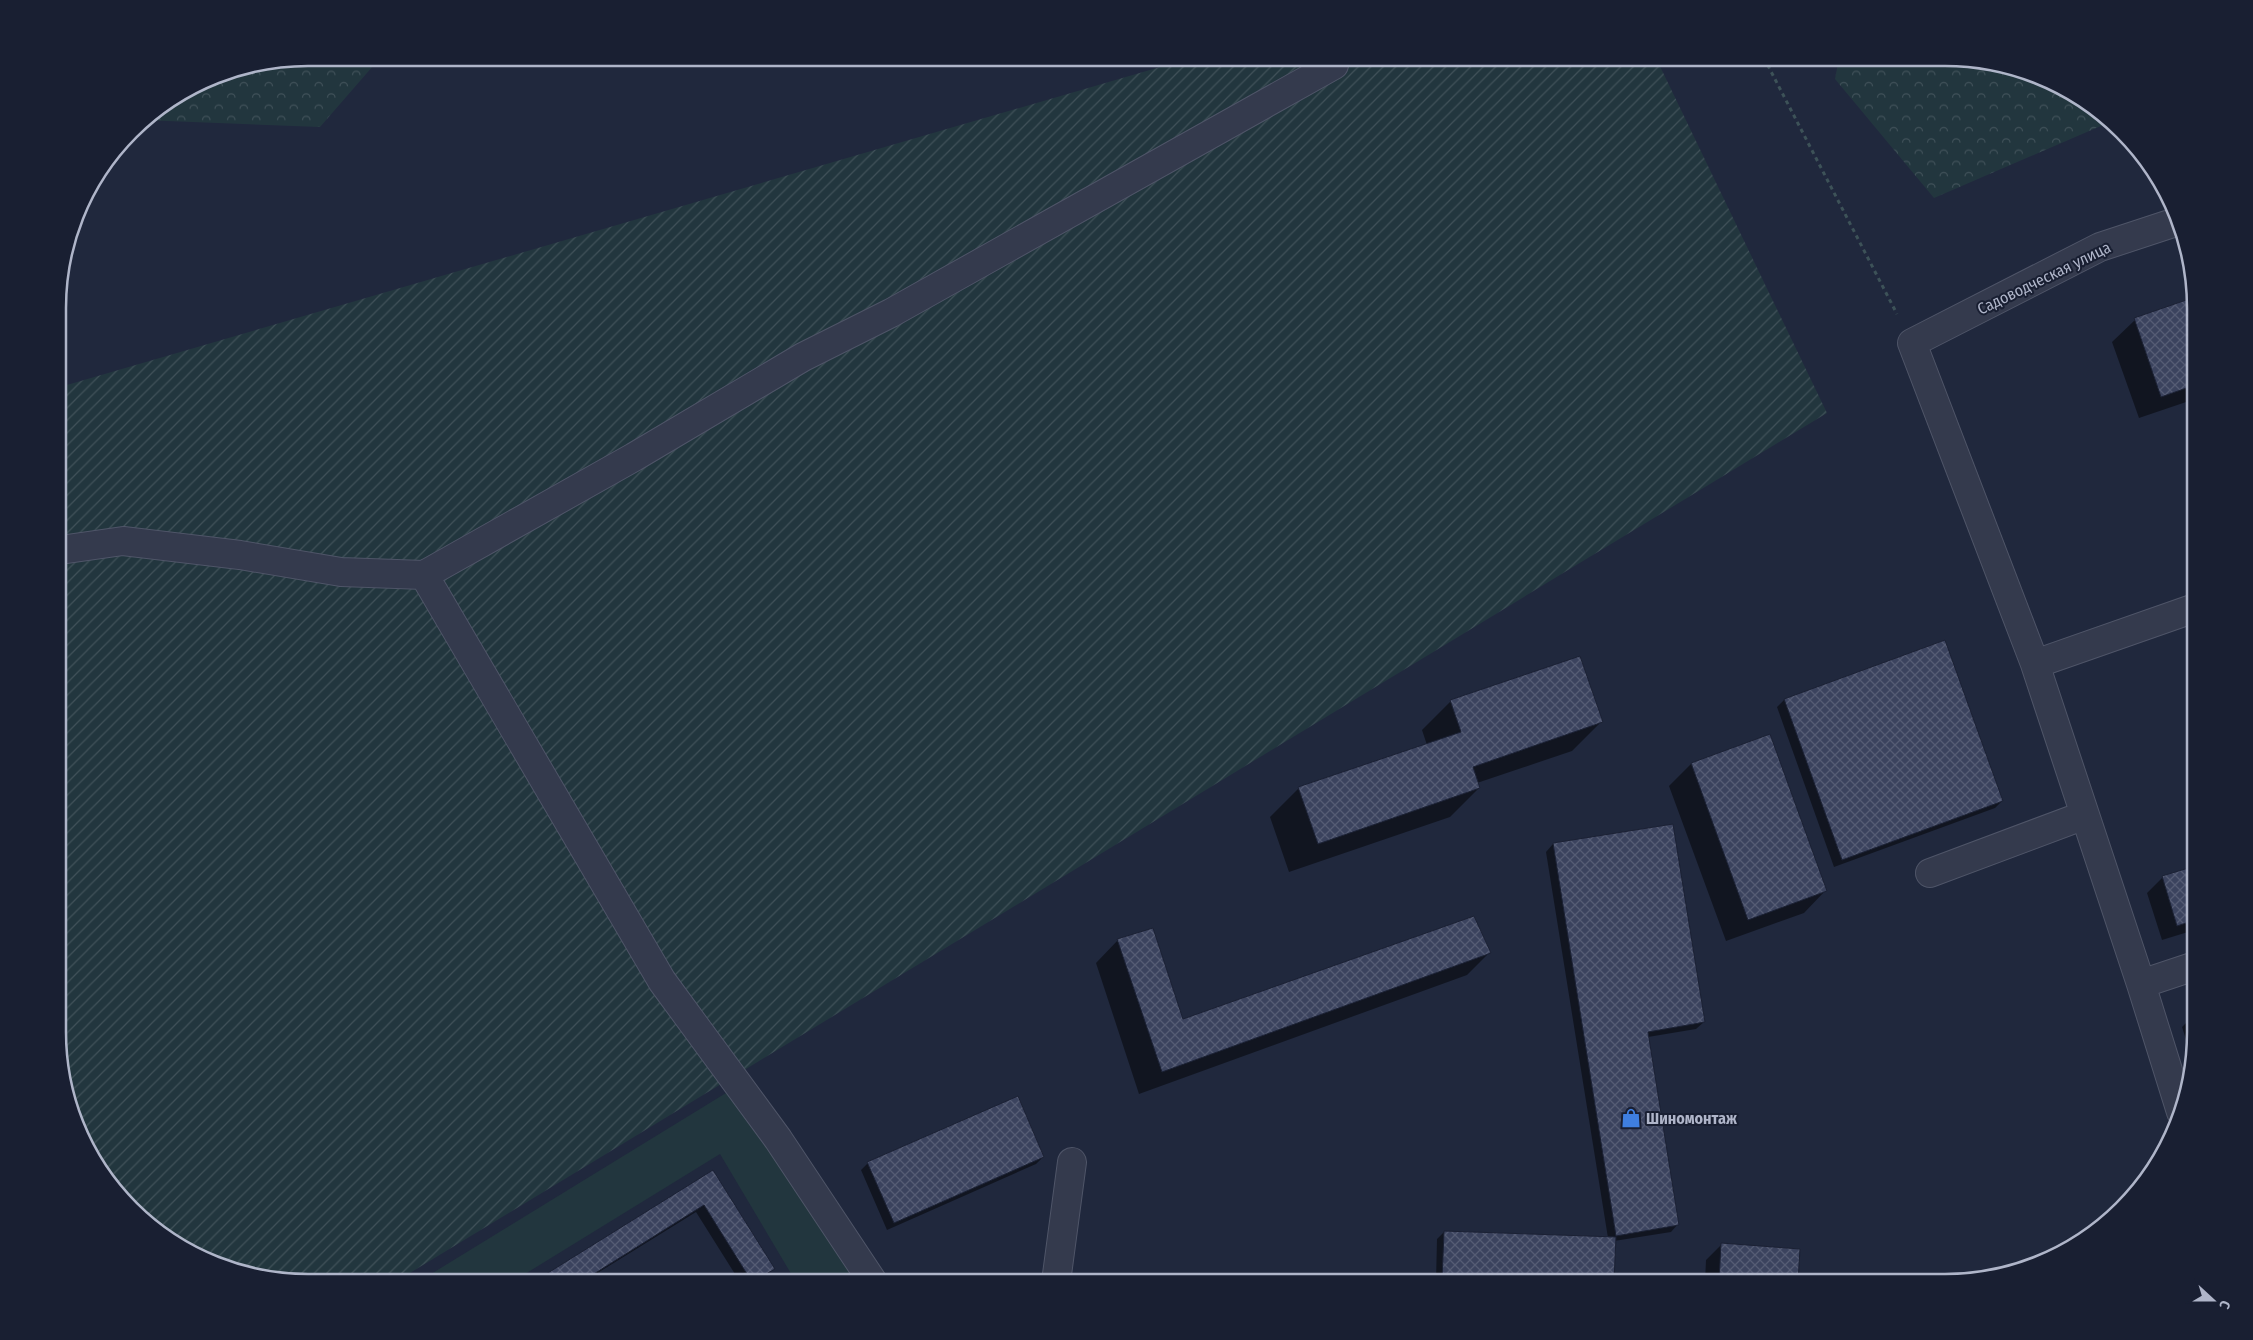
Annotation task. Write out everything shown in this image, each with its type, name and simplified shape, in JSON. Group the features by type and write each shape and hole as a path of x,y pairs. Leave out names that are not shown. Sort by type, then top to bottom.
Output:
{"street":[{"path":"66,549 123,541 240,555 341,572 424,575 634,457 803,357 891,313 1332,66"},
{"name":"Садоводческая улица","path":"1912,343 2100,247 2171,224"},
{"path":"1912,343 2035,664 2142,984 2177,1100"},
{"path":"424,575 662,981 778,1140 868,1274"},
{"path":"2035,664 2187,611"},
{"path":"1930,873 2085,816"},
{"path":"2142,984 2187,969"},
{"path":"1057,1274 1072,1162"}],"path":[{"path":"1768,66 1912,343"}],"green space":[{"path":"308,66 373,66 320,127 156,121 201,91 245,74 276,68"},
{"path":"1163,66 1660,66 1827,413 408,1274 308,1274 276,1272 230,1261 201,1249 161,1224 137,1203 107,1166 91,1139 74,1095 68,1064 66,1032 66,385"},
{"path":"1837,66 1945,66 1977,68 2008,74 2052,91 2079,107 2103,125 1934,198 1835,79"},
{"path":"726,1093 767,1137 857,1274 791,1274 720,1154 525,1274 431,1274"}],"building":[{"path":"2186,300 2187,388 2161,397 2134,318"},
{"path":"1945,640 2003,801 1842,860 1784,699"},
{"path":"1580,656 1603,722 1473,767 1480,788 1318,844 1298,787 1461,732 1450,700"},
{"path":"1770,734 1827,891 1748,920 1691,763"},
{"path":"1673,824 1705,1022 1648,1032 1679,1225 1616,1236 1553,843"},
{"path":"2187,868 2187,923 2177,926 2162,876"},
{"path":"1474,916 1491,953 1162,1072 1117,939 1153,928 1183,1019"},
{"path":"1018,1096 1044,1157 894,1223 867,1162"},
{"path":"713,1170 775,1269 766,1274 747,1274 704,1205 594,1274 546,1274"},
{"path":"1444,1231 1616,1237 1614,1274 1442,1274"},
{"path":"1721,1243 1800,1249 1798,1274 1719,1274"}],"place":[{"name":"Шиномонтаж","path":"1631,1118"}]}
